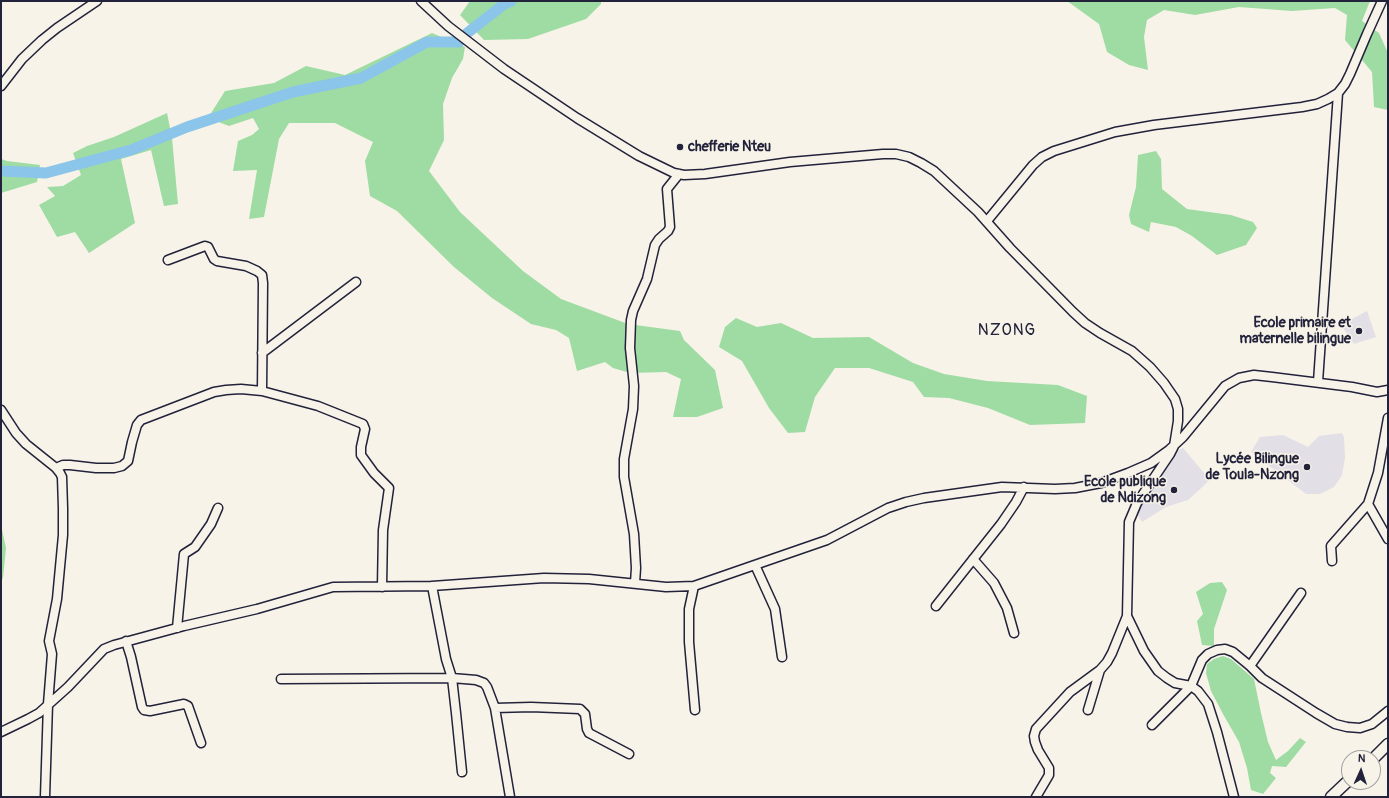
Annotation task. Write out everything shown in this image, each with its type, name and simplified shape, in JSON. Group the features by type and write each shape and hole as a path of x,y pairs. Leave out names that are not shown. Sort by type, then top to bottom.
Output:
{"main road":[{"path":"1331,797 1341,788"}],"street":[{"path":"1,86 22,59 42,40 97,1"},
{"path":"421,1 470,44 548,99 639,156 658,166 679,174 705,174 829,158 877,154 896,154 909,157 922,163 934,172 986,221 1010,248 1085,323 1132,351 1150,367 1164,382 1175,399 1178,409 1178,421 1174,446 1137,503 1129,522 1127,616 1112,653 1100,670 1088,710"},
{"path":"986,221 1033,165 1042,157 1054,151 1115,132 1154,125 1302,107 1317,104 1328,99 1338,93 1345,84 1382,1"},
{"path":"1318,382 1338,93"},
{"path":"635,583 635,540 624,477 624,459 633,409 634,386 630,348 631,320 647,279 655,245 670,227 667,189 679,174"},
{"path":"168,260 206,246 214,259 217,261 246,266 262,275 264,282 262,391"},
{"path":"262,353 356,282"},
{"path":"1,732 28,719 48,704 68,687 104,649 126,641 258,609 333,587 432,586 544,578 589,579 666,587 694,586 827,540 888,508 906,502 988,489 1024,487 1055,489 1075,488 1101,483 1128,473 1151,463 1174,446 1225,386 1239,378 1254,375 1318,382 1377,392 1388,390"},
{"path":"56,468 70,464 96,468 114,468 122,466 128,461 137,425 141,420 214,392 241,389 262,391 318,406 365,426 361,454 374,473 389,488 383,530 382,587"},
{"path":"1,410 16,433 26,444 56,468 62,477 63,525 57,600 49,641 52,654 48,704 45,797"},
{"path":"1332,560 1332,546 1368,504 1378,473 1388,418"},
{"path":"936,606 1001,524 1024,487"},
{"path":"1368,504 1388,539"},
{"path":"177,628 184,554 195,547 211,524 218,508"},
{"path":"973,559 994,582 1006,608 1014,633"},
{"path":"755,565 775,609 782,657"},
{"path":"432,586 446,659 452,678 462,772"},
{"path":"694,586 689,609 689,642 695,710"},
{"path":"1250,666 1301,593"},
{"path":"1127,616 1144,651 1158,671 1175,683 1191,686 1198,690 1208,704 1234,797"},
{"path":"126,641 144,710 150,711 184,704 188,706 201,743"},
{"path":"1152,725 1191,686 1202,660 1208,654 1217,650 1225,649 1233,652 1262,678 1335,724 1360,728 1372,724 1388,711"},
{"path":"1036,797 1048,775 1049,768 1035,742 1034,736 1036,729 1070,692 1100,670"},
{"path":"280,679 452,678 476,680 484,683 495,708 510,797"},
{"path":"495,708 532,707 580,709 585,714 589,733 629,754"}],"shaded area":[{"name":"Ecole primaire et maternelle bilingue","path":"1367,311 1376,337 1354,344 1341,325"},
{"name":"Lycée Bilingue de Toula-Nzong","path":"1342,433 1344,437 1345,458 1342,475 1334,487 1320,494 1306,494 1251,452 1260,437 1283,435 1308,447 1319,436"},
{"name":"Ecole publique de Ndizong","path":"1183,448 1210,480 1188,500 1166,507 1142,522 1136,512 1156,479 1177,451"}],"green space":[{"path":"470,1 601,1 601,4 586,19 528,39 484,40 460,15"},
{"path":"1067,1 1370,1 1362,21 1379,33 1388,53 1388,110 1374,107 1372,72 1345,40 1347,15 1335,8 1292,11 1239,7 1195,15 1164,10 1147,20 1144,37 1148,70 1129,65 1107,52 1099,24"},
{"path":"432,33 465,47 463,59 452,78 443,104 444,140 429,171 460,212 523,271 561,299 628,324 680,331 684,340 715,370 723,408 697,417 673,417 681,379 666,372 630,373 613,368 605,362 577,371 569,338 556,330 531,324 492,298 454,267 397,211 370,196 365,161 373,142 335,123 289,123 279,139 264,217 249,219 257,170 233,171 238,141 252,135 259,129 253,118 229,126 208,118 225,91 274,83 306,66 345,75"},
{"path":"167,113 172,138 178,204 164,206 151,150 121,159 135,223 89,253 75,232 57,237 39,205 55,196 47,187 63,186 81,175 73,153 87,146 114,137"},
{"path":"1156,151 1161,159 1162,189 1187,209 1231,215 1253,222 1257,228 1246,245 1217,255 1192,236 1176,227 1151,222 1149,232 1131,224 1129,215 1136,187 1138,155"},
{"path":"1,159 40,165 37,182 1,193"},
{"path":"736,318 757,327 781,323 813,338 869,337 913,363 944,374 987,381 1058,385 1087,396 1085,423 1030,425 988,408 949,398 924,397 913,382 869,368 835,368 815,397 805,432 788,433 769,408 742,361 719,347 725,327"},
{"path":"1,525 6,548 3,578 1,581"},
{"path":"1222,582 1227,590 1214,629 1214,646 1202,645 1197,621 1203,614 1196,592 1210,583"},
{"path":"1223,656 1231,659 1254,679 1268,742 1276,760 1288,751 1300,738 1306,742 1286,767 1272,766 1270,773 1276,778 1263,794 1251,790 1247,768 1239,742 1211,691 1206,673 1207,664 1214,659"}],"waterway":[{"path":"466,34 503,5 511,1"},
{"path":"1,171 46,173 131,150 187,127 293,92 361,78 427,42 459,42"}],"place":[{"name":"chefferie Nteu","path":"680,147"},
{"name":"Ecole primaire et maternelle bilingue","path":"1359,331"},
{"name":"Lycée Bilingue de Toula-Nzong","path":"1307,467"},
{"name":"Ecole publique de Ndizong","path":"1174,490"}],"district":[{"name":"NZONG","path":"1007,331"}]}
